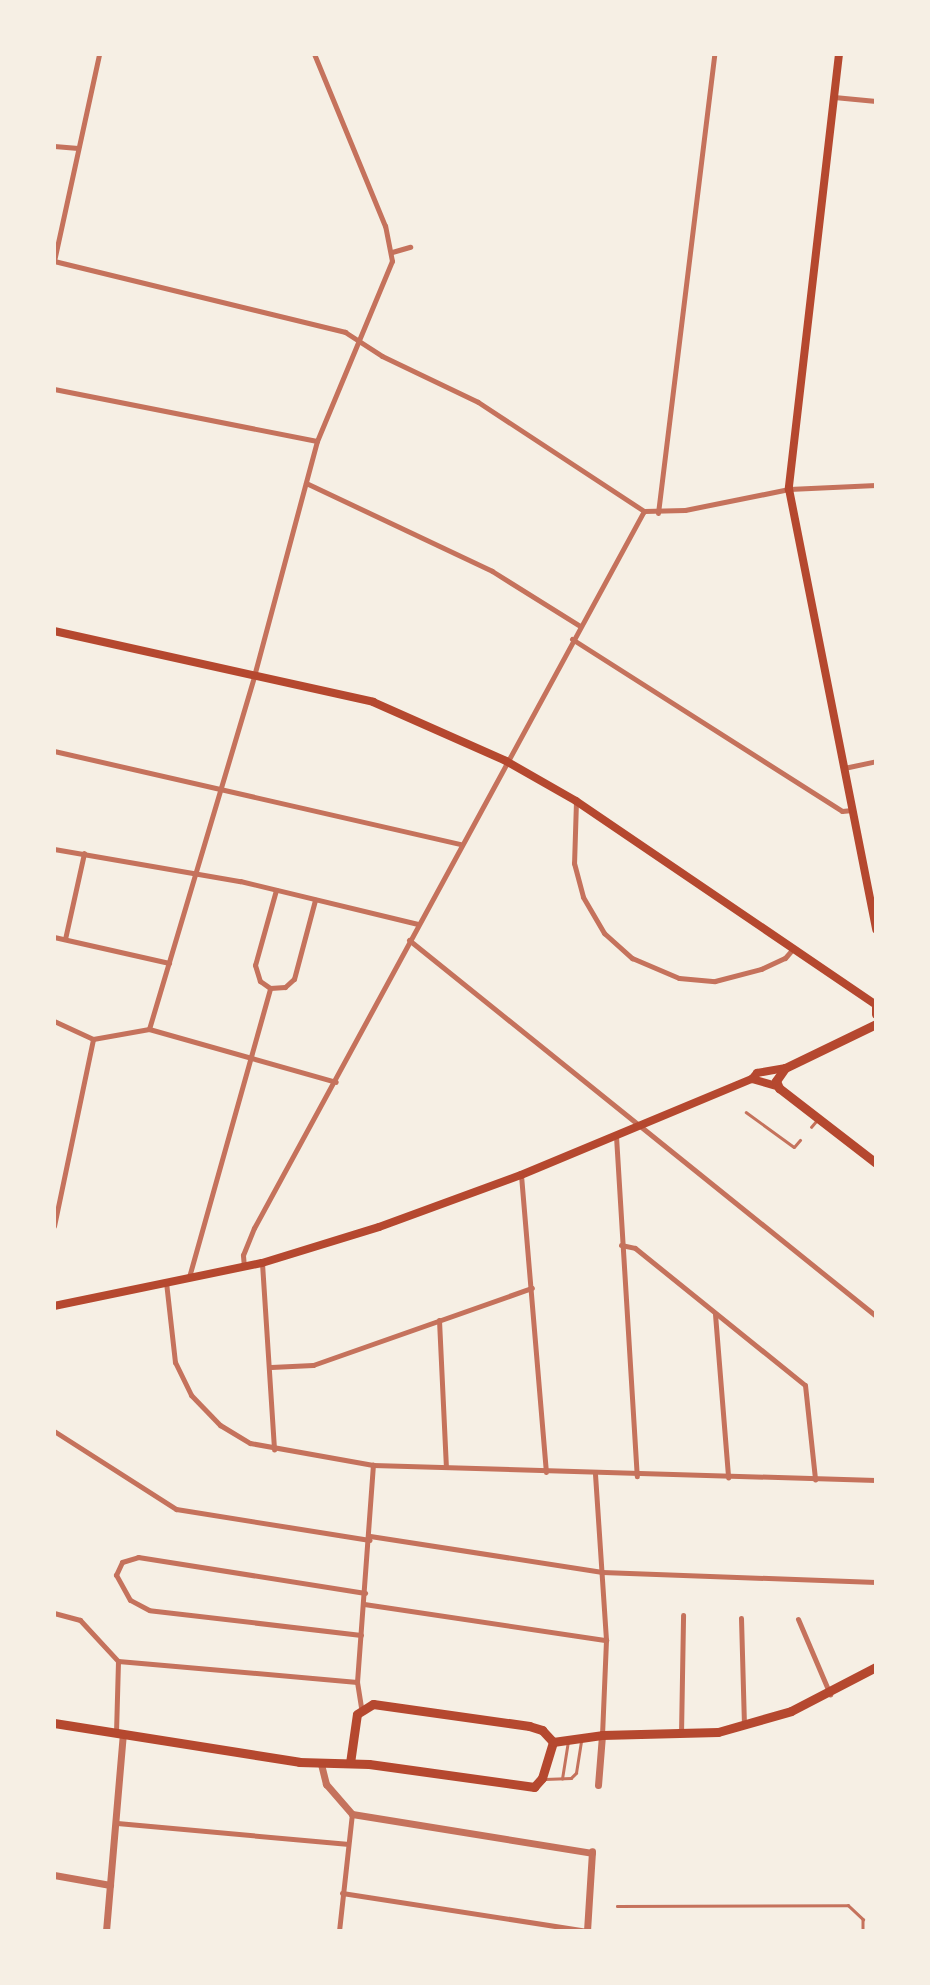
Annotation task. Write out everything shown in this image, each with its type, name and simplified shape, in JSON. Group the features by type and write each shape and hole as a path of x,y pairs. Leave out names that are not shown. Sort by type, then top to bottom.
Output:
{"main road":[{"path":"839,54 789,489 876,930"},
{"path":"54,631 373,702 506,761 576,801 876,1005 876,1014"},
{"path":"776,1086 777,1074 785,1068 876,1024"},
{"path":"54,1306 261,1263 379,1227 521,1175 616,1133 752,1079 774,1067 785,1068"},
{"path":"752,1079 776,1086 814,1123 876,1163"},
{"path":"553,1742 602,1735 681,1736 744,1725 831,1695 876,1667"},
{"path":"350,1763 361,1707 398,1705 529,1726 542,1730 553,1742"},
{"path":"54,1723 321,1764 350,1763 540,1781 553,1742"}],"street":[{"path":"99,54 54,261 333,328 478,402 643,511 658,513 789,489 876,485"},
{"path":"149,1028 218,786 254,676 317,441 388,273 392,252 314,54"},
{"path":"658,513 714,54"},
{"path":"834,97 876,101"},
{"path":"54,146 78,148"},
{"path":"392,252 410,247"},
{"path":"54,389 317,441"},
{"path":"306,484 492,571 580,626"},
{"path":"244,1267 243,1255 254,1228 336,1082 460,844 643,511"},
{"path":"572,639 842,811 852,810"},
{"path":"54,751 218,786 460,844"},
{"path":"844,768 876,761"},
{"path":"576,801 574,863 583,897 604,933 632,958 668,975 708,981 761,969 785,958 792,950"},
{"path":"54,849 194,873 418,924"},
{"path":"65,939 84,853"},
{"path":"276,890 255,969 260,981 270,988 285,987 294,979 315,900"},
{"path":"54,937 169,963"},
{"path":"409,940 642,1124 876,1316"},
{"path":"189,1277 270,988"},
{"path":"54,1021 93,1039 149,1028 336,1082"},
{"path":"54,1226 93,1039"},
{"path":"616,1133 637,1476"},
{"path":"521,1175 546,1472"},
{"path":"621,1245 635,1248 805,1385 815,1479"},
{"path":"261,1263 271,1367 274,1450"},
{"path":"166,1282 175,1362 191,1395 220,1425 250,1444 373,1465 637,1476 876,1480"},
{"path":"271,1367 313,1365 532,1288"},
{"path":"715,1314 728,1477"},
{"path":"439,1320 446,1466"},
{"path":"54,1431 176,1509 601,1572 876,1582"},
{"path":"361,1707 357,1682 370,1538 373,1465"},
{"path":"595,1474 606,1640 598,1784"},
{"path":"362,1635 143,1608 130,1600 116,1579 119,1566 127,1559 142,1557 365,1593"},
{"path":"364,1604 606,1640"},
{"path":"54,1613 80,1620 118,1661 117,1823 106,1931"},
{"path":"681,1736 683,1615"},
{"path":"741,1618 744,1725"},
{"path":"798,1619 831,1695"},
{"path":"118,1661 357,1682"},
{"path":"321,1764 326,1784 352,1814 592,1851 587,1931 342,1893"},
{"path":"340,1931 346,1844 352,1814"},
{"path":"117,1823 346,1844"},
{"path":"54,1875 110,1885"}],"lane":[{"path":"746,1112 794,1147 800,1140"},
{"path":"540,1781 562,1779 576,1773 581,1737"},
{"path":"562,1779 568,1738"},
{"path":"617,1906 848,1905 863,1919 863,1931"}]}
